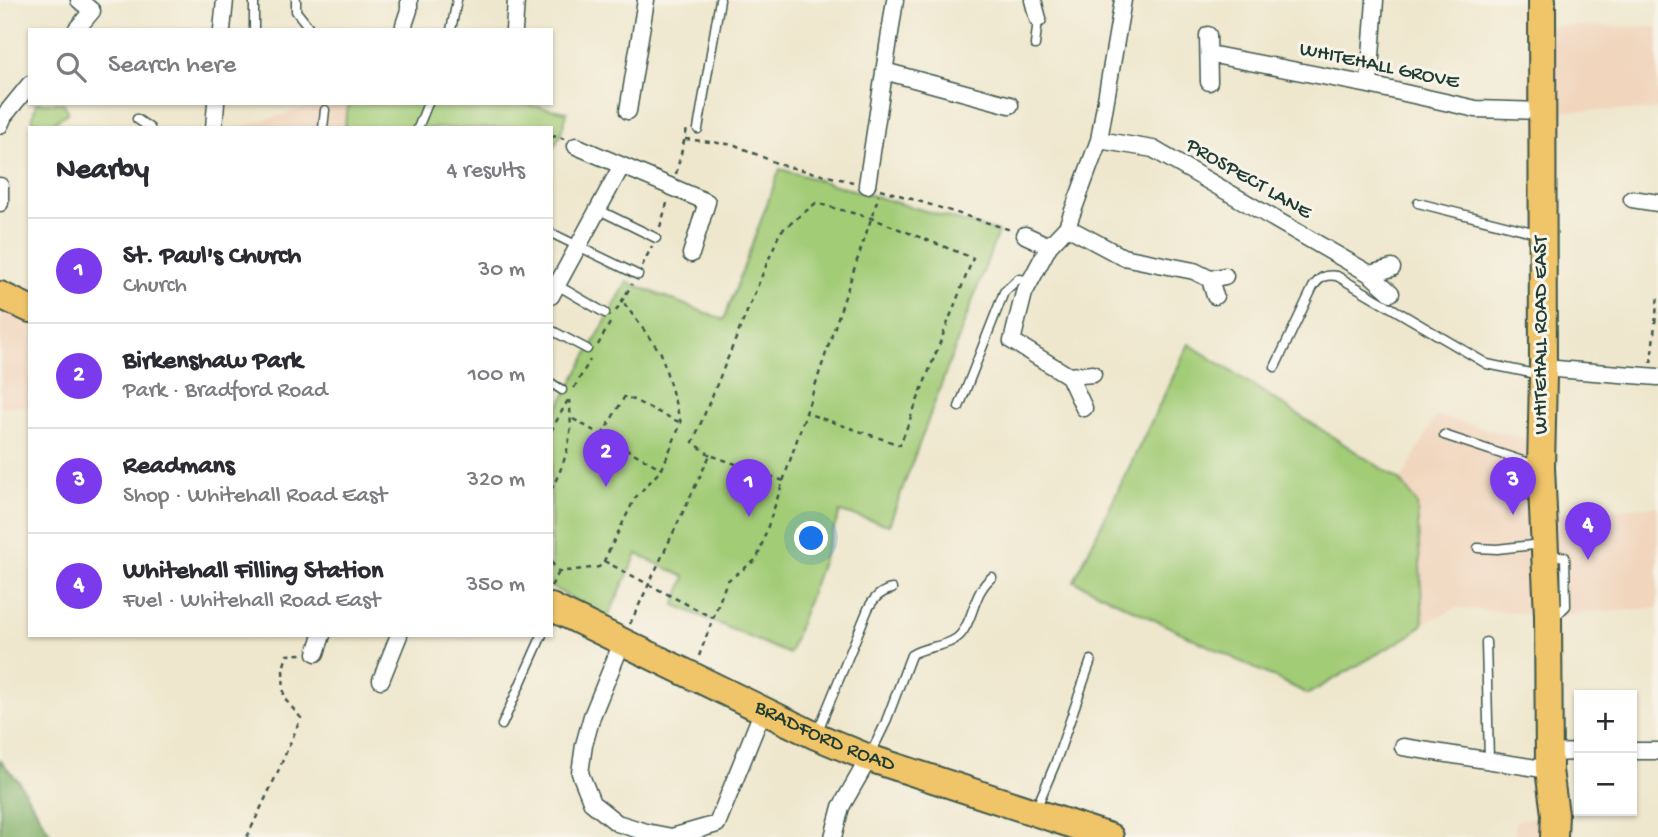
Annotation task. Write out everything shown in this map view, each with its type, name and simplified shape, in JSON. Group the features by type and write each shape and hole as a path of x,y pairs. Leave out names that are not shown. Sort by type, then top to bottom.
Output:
{"main road":[{"name":"WHITEHALL ROAD EAST","path":"1542,0 1541,467 1549,624 1549,761 1555,814 1554,837"},
{"path":"0,295 28,308"},
{"name":"BRADFORD ROAD","path":"553,604 692,676 816,736 869,758 1098,835"}],"street":[{"path":"78,28 92,11 79,0"},
{"path":"222,28 225,0"},
{"path":"404,25 409,0"},
{"path":"514,28 516,0"},
{"path":"628,111 646,0"},
{"path":"874,187 884,71 895,0"},
{"path":"1033,0 1038,19"},
{"path":"1084,408 1069,376 1012,341 1024,293 1049,246 1067,227 1099,141 1124,0"},
{"path":"1369,85 1374,0"},
{"path":"1209,35 1209,82"},
{"name":"WHITEHALL GROVE","path":"1209,54 1476,108 1542,111"},
{"path":"884,71 1010,105"},
{"path":"1,118 28,86"},
{"path":"214,126 216,105"},
{"name":"PROSPECT LANE","path":"1099,141 1153,149 1370,274 1391,293"},
{"path":"576,146 707,202 691,254"},
{"path":"553,288 621,167"},
{"path":"0,186 0,204"},
{"path":"1632,199 1658,203"},
{"path":"1067,227 1123,257 1218,278 1214,296"},
{"path":"1026,235 1049,246"},
{"path":"1370,274 1392,268"},
{"path":"1543,372 1654,377"},
{"path":"1069,376 1093,374"},
{"path":"316,653 321,637"},
{"path":"381,680 397,637"},
{"path":"623,640 592,716 580,773 592,803 617,823 672,836 717,824 762,710"},
{"path":"1402,747 1489,760 1549,761 1576,753"},
{"path":"1637,751 1658,751"},
{"path":"833,837 841,807 869,758"}],"lane":[{"path":"254,0 254,28"},
{"path":"296,0 296,11 309,28"},
{"path":"450,28 457,0"},
{"path":"698,129 720,0"},
{"path":"1035,45 1038,19"},
{"path":"419,126 427,105"},
{"path":"323,126 325,110"},
{"path":"137,119 147,126"},
{"path":"1418,203 1543,234"},
{"path":"597,209 656,238"},
{"path":"553,234 638,275"},
{"path":"1275,367 1313,287 1320,278 1328,275 1337,276 1487,364 1543,372"},
{"path":"959,407 1004,292 1018,279 1031,280"},
{"path":"553,288 605,313"},
{"path":"553,331 587,349"},
{"path":"553,384 562,390"},
{"path":"1444,435 1541,467"},
{"path":"1478,548 1545,549"},
{"path":"869,758 911,655 918,650 945,644 960,636 983,584 992,577"},
{"path":"816,736 867,609 876,597 885,590 892,589"},
{"path":"502,725 540,637"},
{"path":"1486,642 1489,760"},
{"path":"1035,812 1055,764 1091,660"}],"path":[{"path":"692,676 727,582 757,559 871,218 874,187"},
{"path":"784,481 710,455 694,442 780,232 816,203 871,218 973,258 900,445 806,413"},
{"path":"1654,377 1658,295"},
{"path":"559,572 599,567 604,561 635,498 662,469 681,424 661,353 622,301"},
{"path":"553,486 566,462 572,418 569,398 562,390"},
{"path":"602,435 625,396 681,424"},
{"path":"572,418 662,469"},
{"path":"623,640 710,455"},
{"path":"604,561 713,618"},
{"path":"553,564 559,572"},
{"path":"553,599 559,572"},
{"path":"247,837 301,718 284,698 282,669 287,655 316,653"}],"shaded area":[{"path":"1542,26 1658,27 1658,110 1542,111"},
{"path":"314,105 349,105 344,126 245,126"},
{"path":"0,295 28,308 28,406 0,406"},
{"path":"1436,416 1525,439 1544,515 1658,506 1658,608 1548,615 1456,608 1423,624 1417,505 1401,481"},
{"path":"1555,814 1554,837 1514,837 1516,820"}],"green space":[{"path":"36,105 65,105 68,113 49,125 32,121"},
{"path":"349,105 530,105 567,112 560,136 553,148 553,126 344,126"},
{"path":"780,169 998,232 889,525 840,512 789,654 675,605 685,577 637,554 608,617 553,588 553,417 627,282 724,320"},
{"path":"1189,344 1401,481 1417,504 1423,624 1412,634 1308,694 1074,581"},
{"path":"0,760 19,782 52,837 0,837"}],"place":[{"name":"Birkenshaw Park","path":"606,487"},
{"name":"Readmans","path":"1513,515"},
{"name":"St. Paul's Church","path":"749,517"},
{"name":"Whitehall Filling Station","path":"1588,560"}]}
